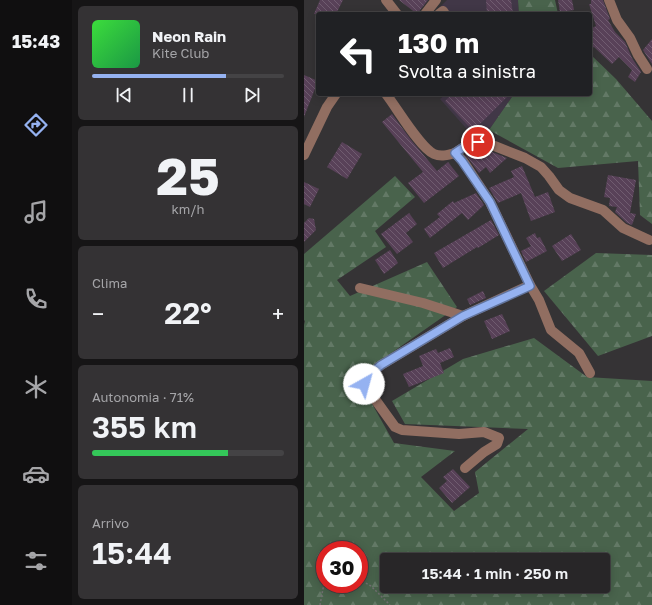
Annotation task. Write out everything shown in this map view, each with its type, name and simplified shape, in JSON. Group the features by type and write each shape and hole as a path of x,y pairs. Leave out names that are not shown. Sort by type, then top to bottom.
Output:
{"street":[{"path":"386,0 395,12"},
{"path":"427,12 436,0"},
{"path":"609,0 617,20 630,38 647,69"},
{"path":"304,155 335,96"},
{"path":"387,96 424,148 434,154 444,156 455,153 467,145 478,142 492,145 525,158 541,167 559,190 570,198 603,210 623,228 649,240"},
{"path":"455,153 490,202 530,286 539,300 551,330 579,353 590,373"},
{"path":"465,468 484,452 497,444 499,438 484,432 459,434 402,430 395,427 364,384 366,378 381,365 463,316 530,286"},
{"path":"360,288 424,304 463,316"}],"path":[{"path":"368,584 390,605"},
{"path":"320,605 322,593"}],"shaded area":[{"path":"447,0 518,0 519,12 435,12"},
{"path":"444,96 513,96 489,130 473,136 440,99"}],"green space":[{"path":"518,0 555,0 558,12 519,12"},
{"path":"592,56 616,79 652,121 652,224 640,215 638,161 558,168 489,130 513,96 592,96"},
{"path":"395,176 415,197 375,231 386,247 337,280 350,296 427,262 457,307 357,377 394,443 455,451 421,477 454,511 479,493 475,472 528,429 405,424 392,401 463,359 534,338 587,377 652,381 652,605 304,605 304,254"},
{"path":"596,253 652,255 652,336 598,356 544,291"}],"building":[{"path":"320,0 343,0 337,12 316,12 316,14 314,14"},
{"path":"399,0 428,0 419,12 414,12"},
{"path":"486,0 511,0 513,12 487,12"},
{"path":"558,0 572,0 574,10 560,12"},
{"path":"591,0 603,0 610,19 608,20 615,32 625,42 632,58 641,72 635,82 628,77 632,70 619,57 612,64 594,47 592,48 592,28 596,26 589,4 591,4"},
{"path":"652,39 652,64 643,50"},
{"path":"304,75 316,80 316,86 304,117"},
{"path":"450,96 508,96 473,131 445,101"},
{"path":"392,114 437,171 448,162 459,176 424,203 408,183 423,172 382,122"},
{"path":"342,142 362,154 347,179 327,167"},
{"path":"478,149 490,151 507,158 490,173 486,167 479,173 465,154"},
{"path":"522,166 535,197 548,192 555,212 531,221 521,193 498,203 489,188 514,177 511,171"},
{"path":"608,175 636,180 630,213 636,214 632,225 627,223 615,212 617,207 609,206 610,198 604,197"},
{"path":"304,182 319,189 310,207 304,204"},
{"path":"476,193 484,205 468,220 462,213 430,238 424,229 440,217 437,214 453,201 454,203"},
{"path":"409,213 417,224 406,233 413,242 397,254 381,234"},
{"path":"309,218 314,219 316,230 304,242 304,223"},
{"path":"491,220 499,235 443,268 434,253"},
{"path":"535,233 537,238 540,237 547,251 526,262 521,251 531,246 526,238"},
{"path":"571,234 581,250 562,261 552,246"},
{"path":"390,250 398,263 384,274 375,260"},
{"path":"483,291 486,298 470,305 467,299"},
{"path":"502,314 510,331 492,339 484,321"},
{"path":"450,348 454,357 440,363 444,373 409,387 403,374 423,366 419,356 436,349 438,353"},
{"path":"453,469 470,487 452,503 439,488 447,481 443,477"}],"route":[{"path":"364,384 366,378 381,365 463,316 530,286 490,202 455,153 467,145 478,142"}]}
